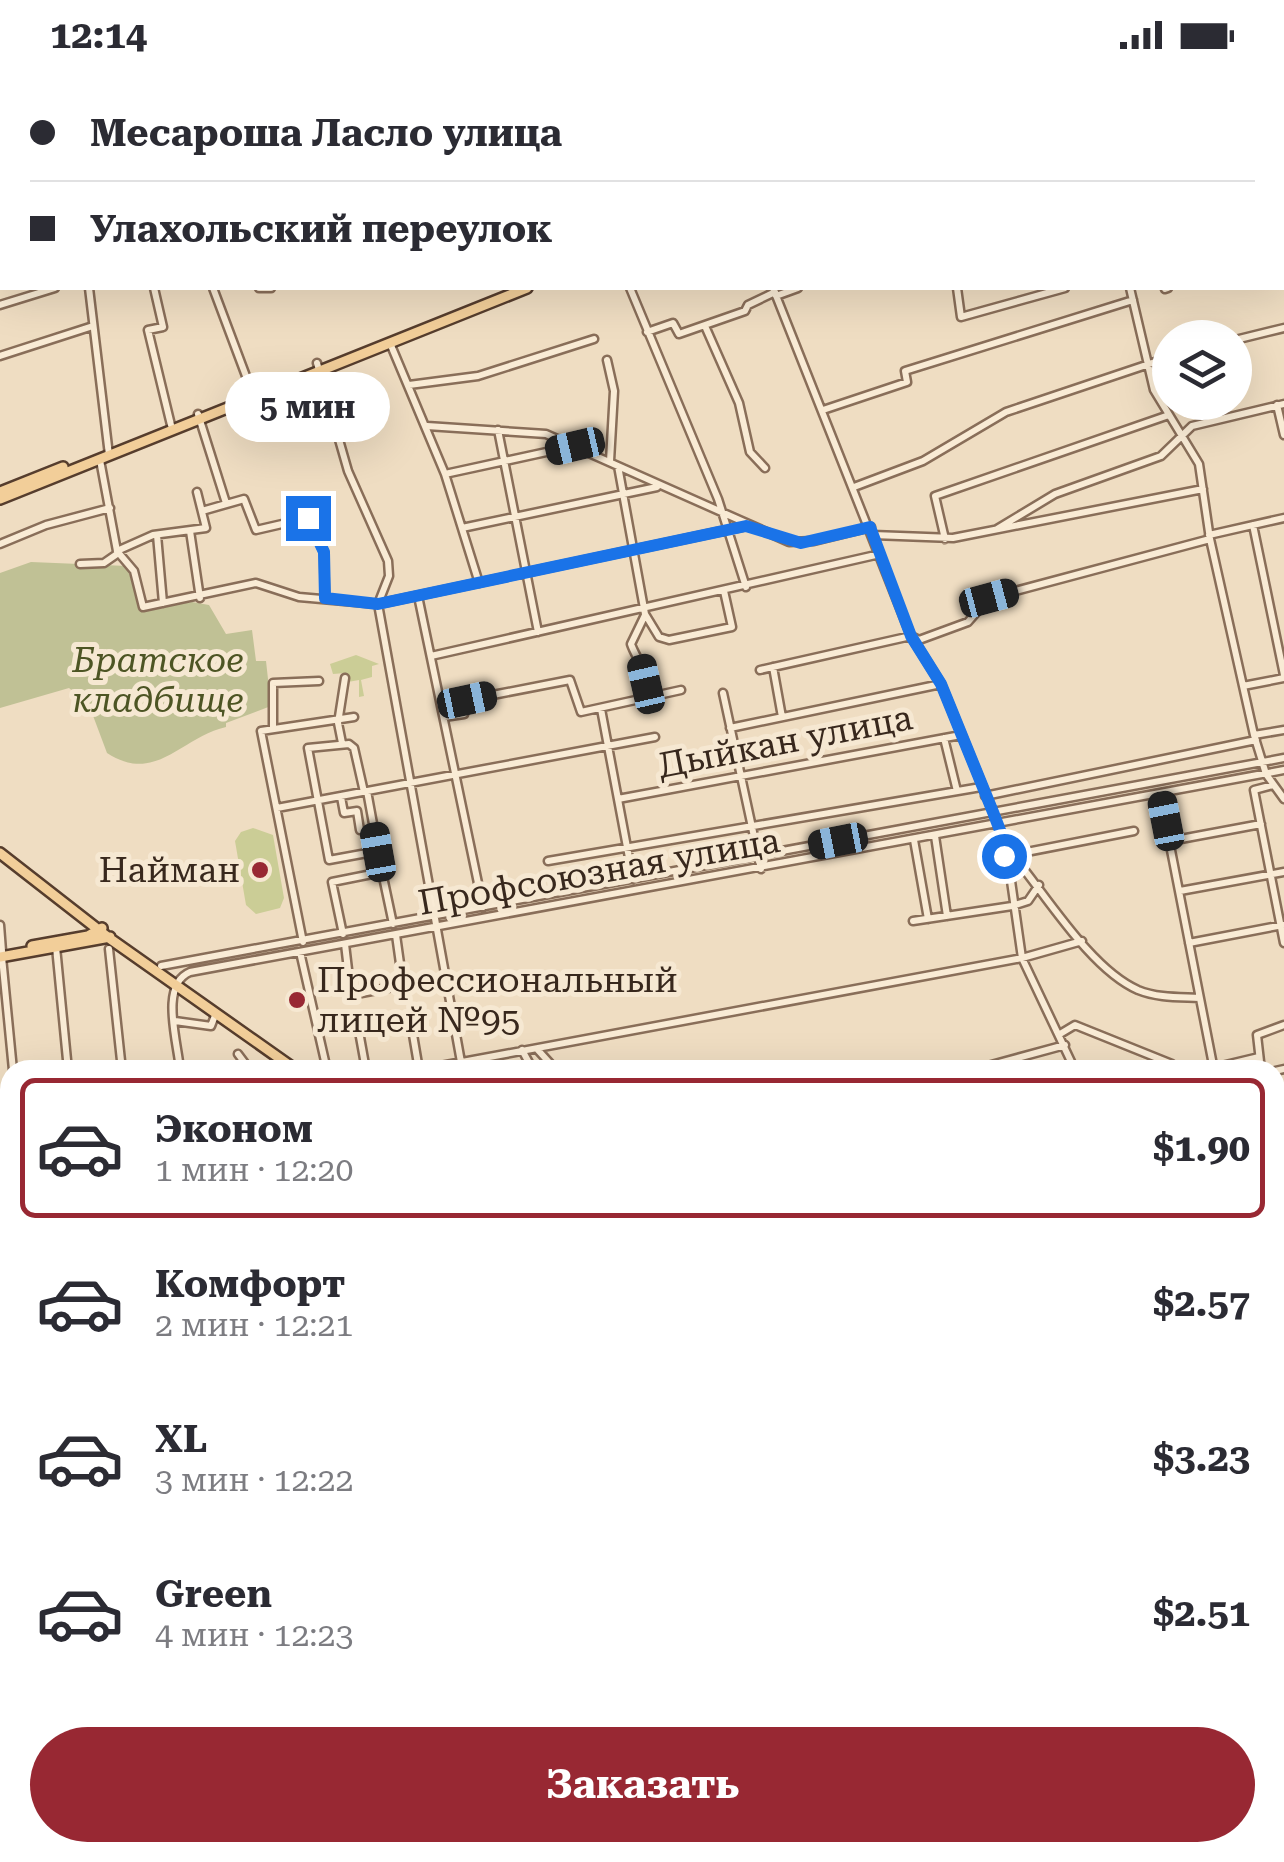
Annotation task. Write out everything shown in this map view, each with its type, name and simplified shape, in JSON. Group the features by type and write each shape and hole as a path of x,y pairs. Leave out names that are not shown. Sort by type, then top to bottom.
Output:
{"main road":[{"path":"106,455 252,392 390,343 508,290"},
{"path":"0,495 508,290"},
{"path":"0,852 102,928 110,940 178,981 290,1060"},
{"path":"70,939 81,931 85,916"},
{"path":"56,945 102,928"},
{"path":"1,954 110,940 162,966 282,1060"}],"street":[{"path":"89,290 117,553 134,571 143,607 200,598 256,583 299,597 378,604 746,526"},
{"path":"154,290 163,327 148,330 170,425"},
{"path":"214,290 252,392"},
{"path":"631,290 723,515 746,587"},
{"path":"957,290 961,317 1058,290"},
{"path":"1130,290 1152,379"},
{"path":"0,304 25,292"},
{"path":"647,332 673,323 679,334 705,326 746,311 748,304 774,292 911,636 941,684 993,812 1009,856 1012,906 1022,958 1041,1005 1071,1060"},
{"path":"823,410 907,382 905,371 1133,300"},
{"path":"0,356 94,326"},
{"path":"705,326 739,403 750,452 766,468"},
{"path":"1252,336 1284,328"},
{"path":"409,384 478,376 594,339"},
{"path":"390,343 445,474 479,583"},
{"path":"608,360 614,391 614,463 624,493 645,612 660,638 669,640 732,628 724,592"},
{"path":"854,487 923,461 1006,412 1152,362"},
{"path":"318,367 348,471 388,560 389,576 378,604 461,1060"},
{"path":"996,530 1055,494 1161,456 1192,426 1281,405 1284,434"},
{"path":"199,416 226,503"},
{"path":"945,538 935,496 1154,420"},
{"path":"1169,420 1196,454 1210,537 1255,738 1266,774 1284,799"},
{"path":"426,426 546,434 746,526 801,543 872,531 945,538 1203,489"},
{"path":"498,430 538,632"},
{"path":"445,474 575,446"},
{"path":"462,528 658,486"},
{"path":"80,564 104,563 158,535 206,528 197,492"},
{"path":"202,511 246,501 256,530 308,518 324,552 325,598"},
{"path":"0,544 46,525 110,508"},
{"path":"760,670 911,636 919,640 968,622 989,598 1284,518"},
{"path":"1243,686 1284,677 1253,525"},
{"path":"190,531 200,598"},
{"path":"158,535 163,604"},
{"path":"431,656 645,612 880,554"},
{"path":"418,596 482,908"},
{"path":"640,698 646,684 631,644 645,612"},
{"path":"772,667 782,717"},
{"path":"342,743 338,735 345,678"},
{"path":"444,718 464,714 467,700 570,680 579,711 681,690"},
{"path":"273,728 274,683 319,681"},
{"path":"730,728 941,684"},
{"path":"723,694 761,868"},
{"path":"601,708 633,880"},
{"path":"303,942 261,731 354,718"},
{"path":"985,796 1284,730"},
{"name":"Дыйкан улица","path":"618,799 960,734"},
{"path":"277,808 655,736"},
{"path":"944,738 957,791"},
{"path":"342,743 354,748 366,792 378,852 329,860 308,748 342,743"},
{"name":"Профсоюзная улица","path":"162,966 1284,758"},
{"name":"Профсоюзная улица","path":"178,981 190,972 1284,770"},
{"path":"1272,785 1254,790 1284,942"},
{"name":"Профсоюзная улица","path":"548,861 981,786"},
{"path":"1160,794 1212,1060"},
{"path":"341,796 344,814 357,811 360,830"},
{"path":"1170,841 1261,824"},
{"path":"1009,856 1134,831"},
{"path":"935,836 947,916"},
{"path":"914,840 928,919"},
{"path":"1009,856 1116,976 1141,991 1200,998"},
{"name":"Профсоюзная улица","path":"343,934 332,882 349,878 382,872 393,924"},
{"path":"1180,892 1284,872"},
{"path":"913,921 1028,902 1039,886"},
{"path":"0,925 12,1060"},
{"path":"1190,943 1282,925"},
{"name":"Профсоюзная улица","path":"345,944 351,995 403,986 396,935"},
{"path":"110,940 121,1060"},
{"path":"471,1060 1022,958 1082,941"},
{"path":"56,945 67,1060"},
{"path":"300,952 326,1060"},
{"path":"178,981 175,1021 179,1060"},
{"path":"175,1021 210,1026 216,1012"},
{"path":"364,1060 358,1026 410,1017 417,1060"},
{"path":"1060,1034 1076,1025 1162,1060"},
{"path":"1259,1060 1257,1034 1284,1026"},
{"path":"1010,1060 1066,1045"},
{"path":"536,1049 546,1060"},
{"path":"522,1050 528,1060"},
{"path":"238,1054 242,1060"},
{"path":"1248,1060 1259,1057"}],"green space":[{"name":"Братское кладбище","path":"31,562 127,566 140,610 192,602 209,605 226,634 252,630 256,661 266,661 271,706 226,723 226,727 168,756 140,764 107,753 89,705 69,688 0,708 0,573"},
{"path":"356,655 379,664 372,666 372,677 361,680 364,696 359,697 359,680 348,682 345,673 333,674 330,664"},
{"name":"Найман","path":"253,828 273,835 284,898 280,908 256,914 246,905 235,841 241,832"}],"place":[{"name":"Найман","path":"260,870"},
{"name":"Профессиональный лицей №95","path":"297,1000"}],"route":[{"path":"308,518 323,547 325,598 378,604 746,526 801,543 870,527 911,636 941,684 1006,846 1004,856"}]}
